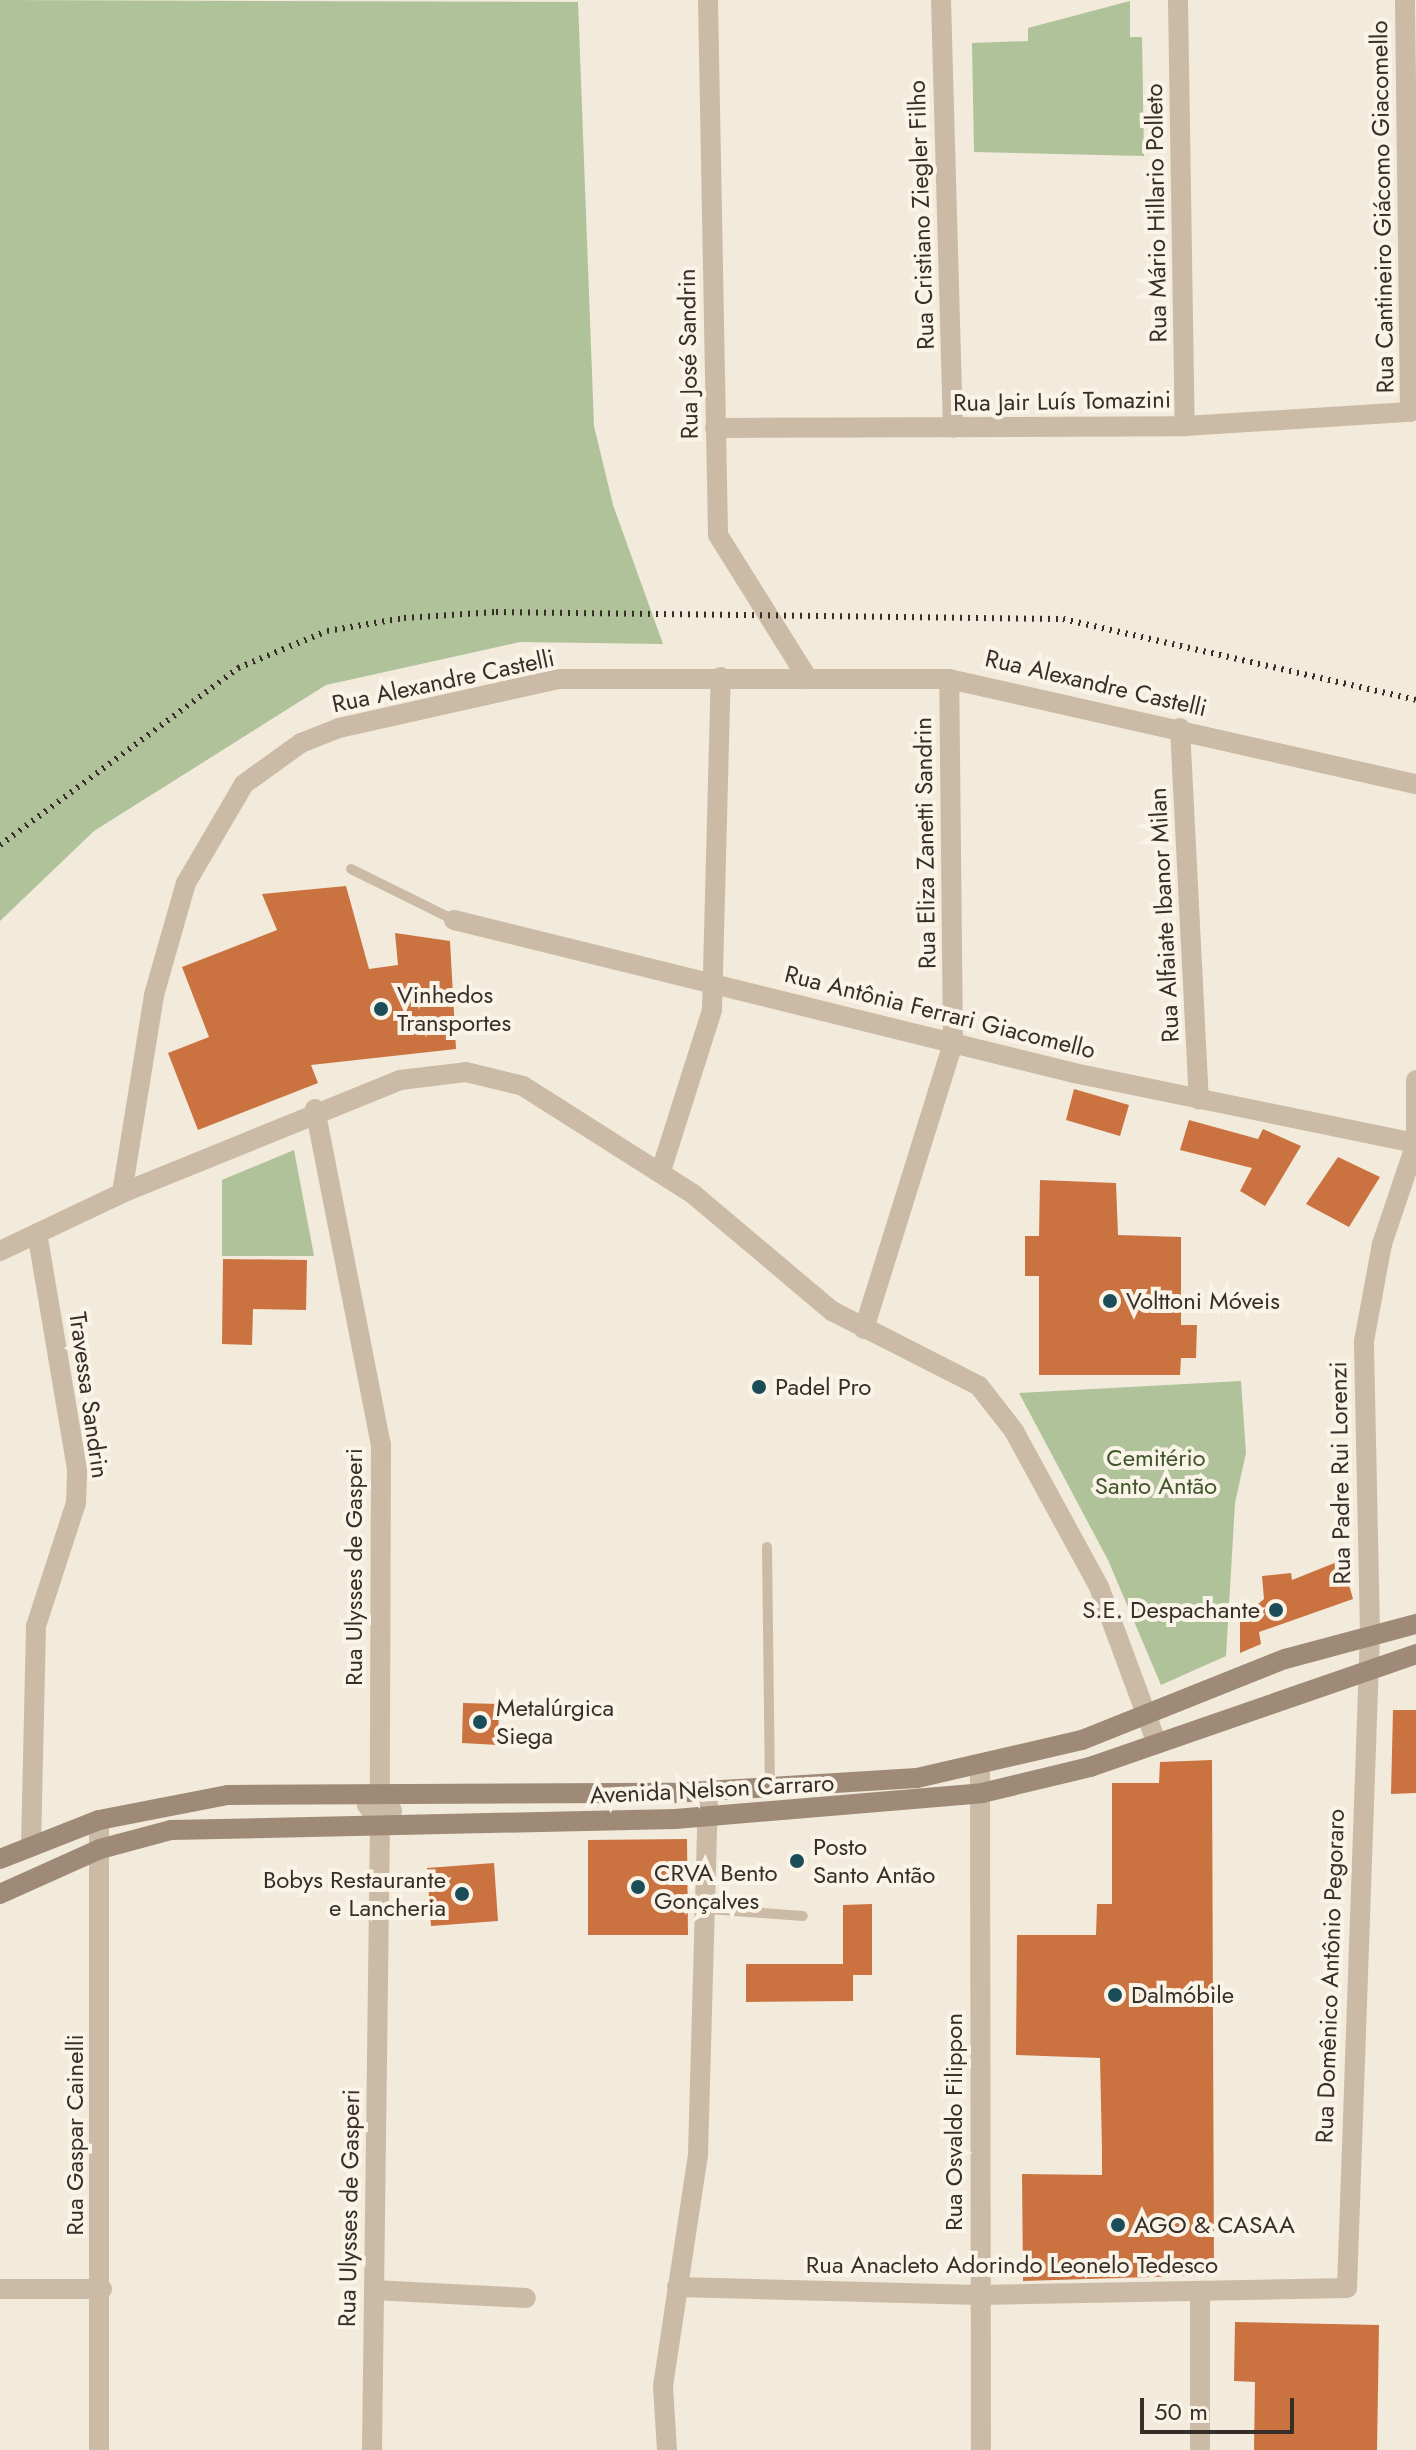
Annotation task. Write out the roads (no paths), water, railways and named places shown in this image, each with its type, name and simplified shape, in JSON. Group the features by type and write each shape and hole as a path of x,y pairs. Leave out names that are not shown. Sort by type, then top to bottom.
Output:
{"main road":[{"name":"Avenida Nelson Carraro","path":"0,1859 99,1820 228,1795 380,1791 673,1793 829,1784 980,1764 1082,1740 1370,1632 1416,1624"},
{"name":"Avenida Nelson Carraro","path":"0,1894 100,1849 210,1826 675,1819 835,1810 982,1793 1090,1767 1366,1667 1416,1654"},
{"path":"1082,1740 1090,1767"},
{"path":"829,1784 835,1810"},
{"path":"673,1793 675,1819"},
{"path":"31,1847 32,1878"}],"street":[{"name":"Rua José Sandrin","path":"708,0 715,428 722,548 808,679"},
{"name":"Rua Cristiano Ziegler Filho","path":"941,0 953,428"},
{"name":"Rua Mário Hillario Polleto","path":"1178,0 1185,426"},
{"name":"Rua Cantineiro Giácomo Giacomello","path":"1405,0 1410,412"},
{"name":"Rua Jair Luís Tomazini","path":"715,428 1185,426 1410,412"},
{"name":"Rua Alexandre Castelli","path":"122,1193 167,935 212,829 244,784 301,743 339,728 526,685 721,677 949,679 1180,728 1416,784"},
{"path":"661,1171 715,983 721,677"},
{"name":"Rua Eliza Zanetti Sandrin","path":"864,1329 953,1043 949,679"},
{"name":"Rua Alfaiate Ibanor Milan","path":"1180,728 1199,1100"},
{"name":"Rua Antônia Ferrari Giacomello","path":"454,920 953,1043 1199,1100 1416,1143"},
{"path":"0,1251 122,1193 315,1109 434,1073 492,1076 545,1098 661,1171 805,1291 864,1329 960,1374 996,1404 1099,1587 1157,1744"},
{"name":"Rua Padre Rui Lorenzi","path":"1366,1667 1370,1632 1364,1341 1382,1244 1416,1143 1416,1080"},
{"name":"Rua Ulysses de Gasperi","path":"315,1109 381,1444 380,1791 392,1811 380,1823 372,2450"},
{"name":"Travessa Sandrin","path":"31,1847 36,1626 76,1503 77,1469 37,1233"},
{"name":"Rua Domênico Antônio Pegoraro","path":"1347,2288 1366,1667"},
{"name":"Rua Osvaldo Filippon","path":"980,1764 981,2450"},
{"path":"667,2450 663,2386 698,2154 709,1909 708,1791"},
{"name":"Rua Gaspar Cainelli","path":"99,1820 102,2289 99,2450"},
{"name":"Rua Anacleto Adorindo Leonelo Tedesco","path":"677,2287 980,2295 1347,2288"},
{"path":"0,2289 102,2289"},
{"path":"374,2290 526,2298"},
{"path":"1200,2293 1200,2450"}],"lane":[{"path":"351,869 454,920"},
{"path":"767,1547 770,1787"},
{"path":"709,1909 803,1916"}],"railway":[{"path":"0,845 238,668 327,631 404,618 496,612 1063,619 1416,700"}],"place":[{"name":"Vinhedos Transportes","path":"381,1009"},
{"name":"Volttoni Móveis","path":"1110,1301"},
{"name":"Padel Pro","path":"759,1387"},
{"name":"S.E. Despachante","path":"1276,1610"},
{"name":"Metalúrgica Siega","path":"480,1722"},
{"name":"Posto Santo Antão","path":"797,1861"},
{"name":"CRVA Bento Gonçalves","path":"638,1887"},
{"name":"Bobys Restaurante e Lancheria","path":"462,1894"},
{"name":"Dalmóbile","path":"1115,1995"},
{"name":"AGO & CASAA","path":"1118,2225"}],"park label":[{"name":"Cemitério Santo Antão","path":"1156,1472"}]}
